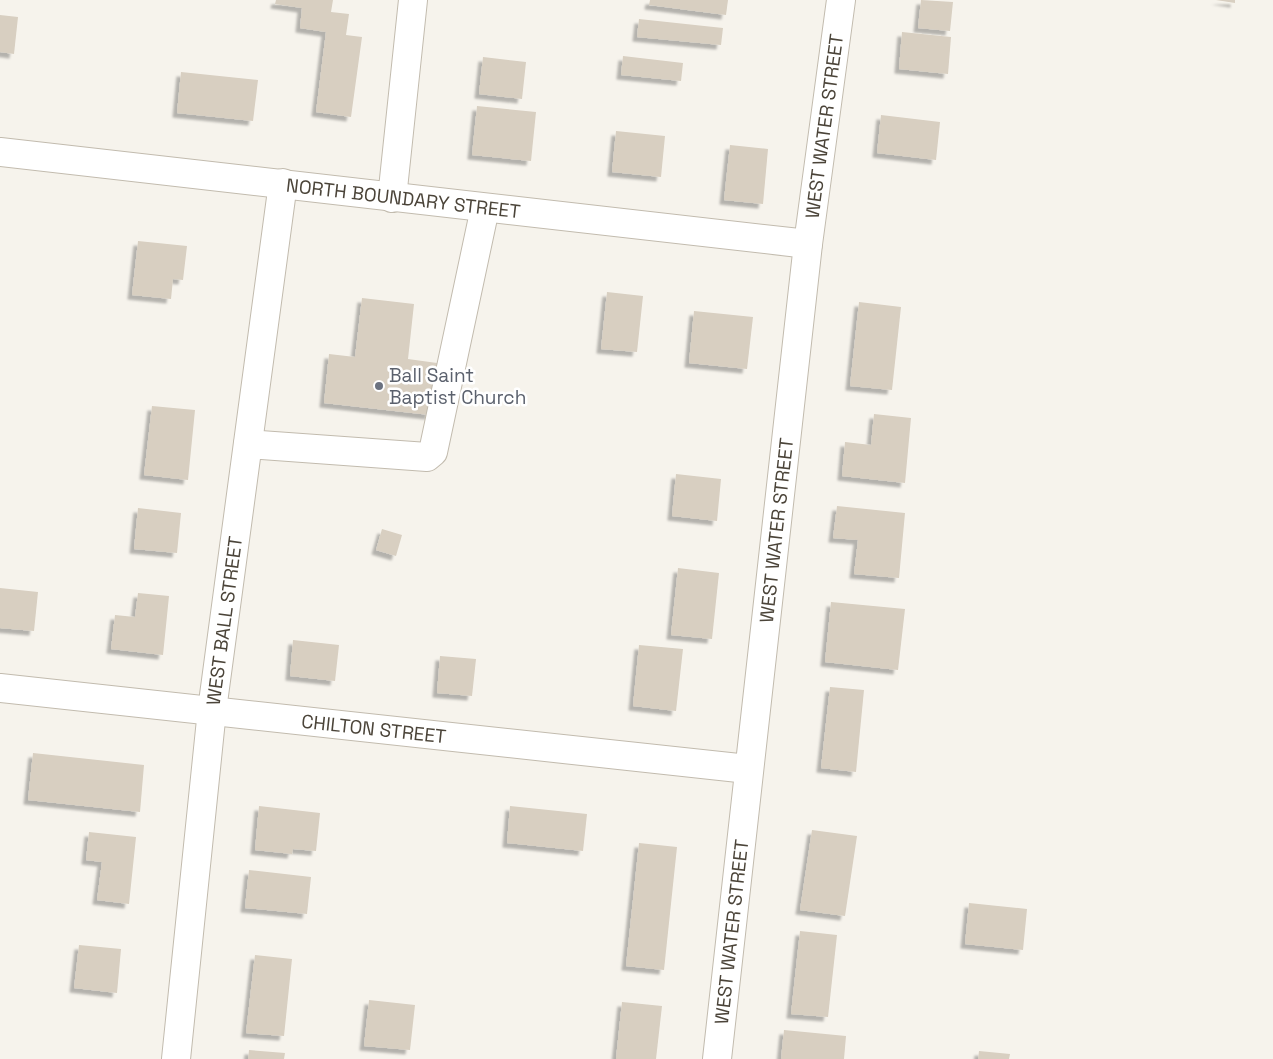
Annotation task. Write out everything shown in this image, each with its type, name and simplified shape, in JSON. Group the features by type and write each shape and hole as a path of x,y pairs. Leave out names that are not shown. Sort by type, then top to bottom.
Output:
{"street":[{"path":"392,198 414,0"},
{"name":"WEST WATER STREET","path":"717,1059 808,244 841,0"},
{"name":"NORTH BOUNDARY STREET","path":"0,152 808,244"},
{"name":"WEST BALL STREET","path":"176,1059 212,710 283,183"},
{"path":"248,444 427,458 433,452 485,208"},
{"name":"CHILTON STREET","path":"0,688 748,769"}],"building":[{"path":"276,0 333,0 331,12 349,14 346,35 362,37 351,117 316,112 326,32 300,28 302,8 275,4"},
{"path":"650,0 728,0 726,15 649,5"},
{"path":"921,0 953,2 950,31 918,28"},
{"path":"1216,0 1235,0 1235,3"},
{"path":"0,15 18,17 14,54 0,52"},
{"path":"639,19 723,28 721,45 637,37"},
{"path":"902,32 951,37 948,74 899,69"},
{"path":"623,56 683,63 681,81 621,75"},
{"path":"483,57 526,62 522,99 479,94"},
{"path":"181,72 258,80 253,121 177,113"},
{"path":"477,106 536,112 531,161 472,155"},
{"path":"881,115 940,122 936,160 877,153"},
{"path":"616,131 665,136 661,177 612,172"},
{"path":"730,145 768,149 763,204 724,200"},
{"path":"138,241 187,246 183,280 173,279 171,299 132,295"},
{"path":"607,292 643,296 637,352 601,349"},
{"path":"362,298 414,304 408,359 437,363 430,415 324,403 329,354 355,357"},
{"path":"859,302 901,307 892,390 850,386"},
{"path":"694,311 753,317 747,369 689,363"},
{"path":"152,406 195,410 188,480 144,475"},
{"path":"874,414 911,418 905,483 842,476 845,442 871,445"},
{"path":"676,474 721,479 717,521 672,516"},
{"path":"837,506 905,513 899,578 854,574 858,540 833,538"},
{"path":"138,508 181,513 177,553 134,549"},
{"path":"382,529 402,535 396,556 376,550"},
{"path":"678,568 719,573 712,639 671,635"},
{"path":"0,588 38,592 34,631 0,628"},
{"path":"138,593 169,596 163,655 111,649 115,615 135,617"},
{"path":"831,602 905,609 898,670 825,662"},
{"path":"293,640 339,645 335,681 290,676"},
{"path":"639,645 683,649 676,711 633,706"},
{"path":"440,656 476,659 472,696 437,693"},
{"path":"830,687 864,690 856,772 821,768"},
{"path":"33,753 144,765 140,812 28,800"},
{"path":"259,806 320,813 316,851 293,849 292,854 255,850"},
{"path":"510,806 587,814 583,851 507,843"},
{"path":"812,830 857,836 845,916 800,910"},
{"path":"89,832 136,837 129,904 97,900 102,862 86,860"},
{"path":"639,843 677,847 664,970 626,966"},
{"path":"249,870 311,877 307,914 245,908"},
{"path":"969,903 1027,909 1023,950 965,944"},
{"path":"800,931 837,935 828,1017 791,1014"},
{"path":"79,945 121,949 117,993 74,988"},
{"path":"255,955 292,959 284,1036 246,1033"},
{"path":"369,1000 415,1005 410,1050 364,1046"},
{"path":"622,1002 662,1006 656,1059 616,1059"},
{"path":"784,1030 846,1036 844,1059 781,1059"},
{"path":"249,1050 285,1053 284,1059 248,1059"},
{"path":"979,1051 1010,1054 1009,1059 978,1059"}],"place":[{"name":"Ball Saint Baptist Church","path":"379,386"}]}
